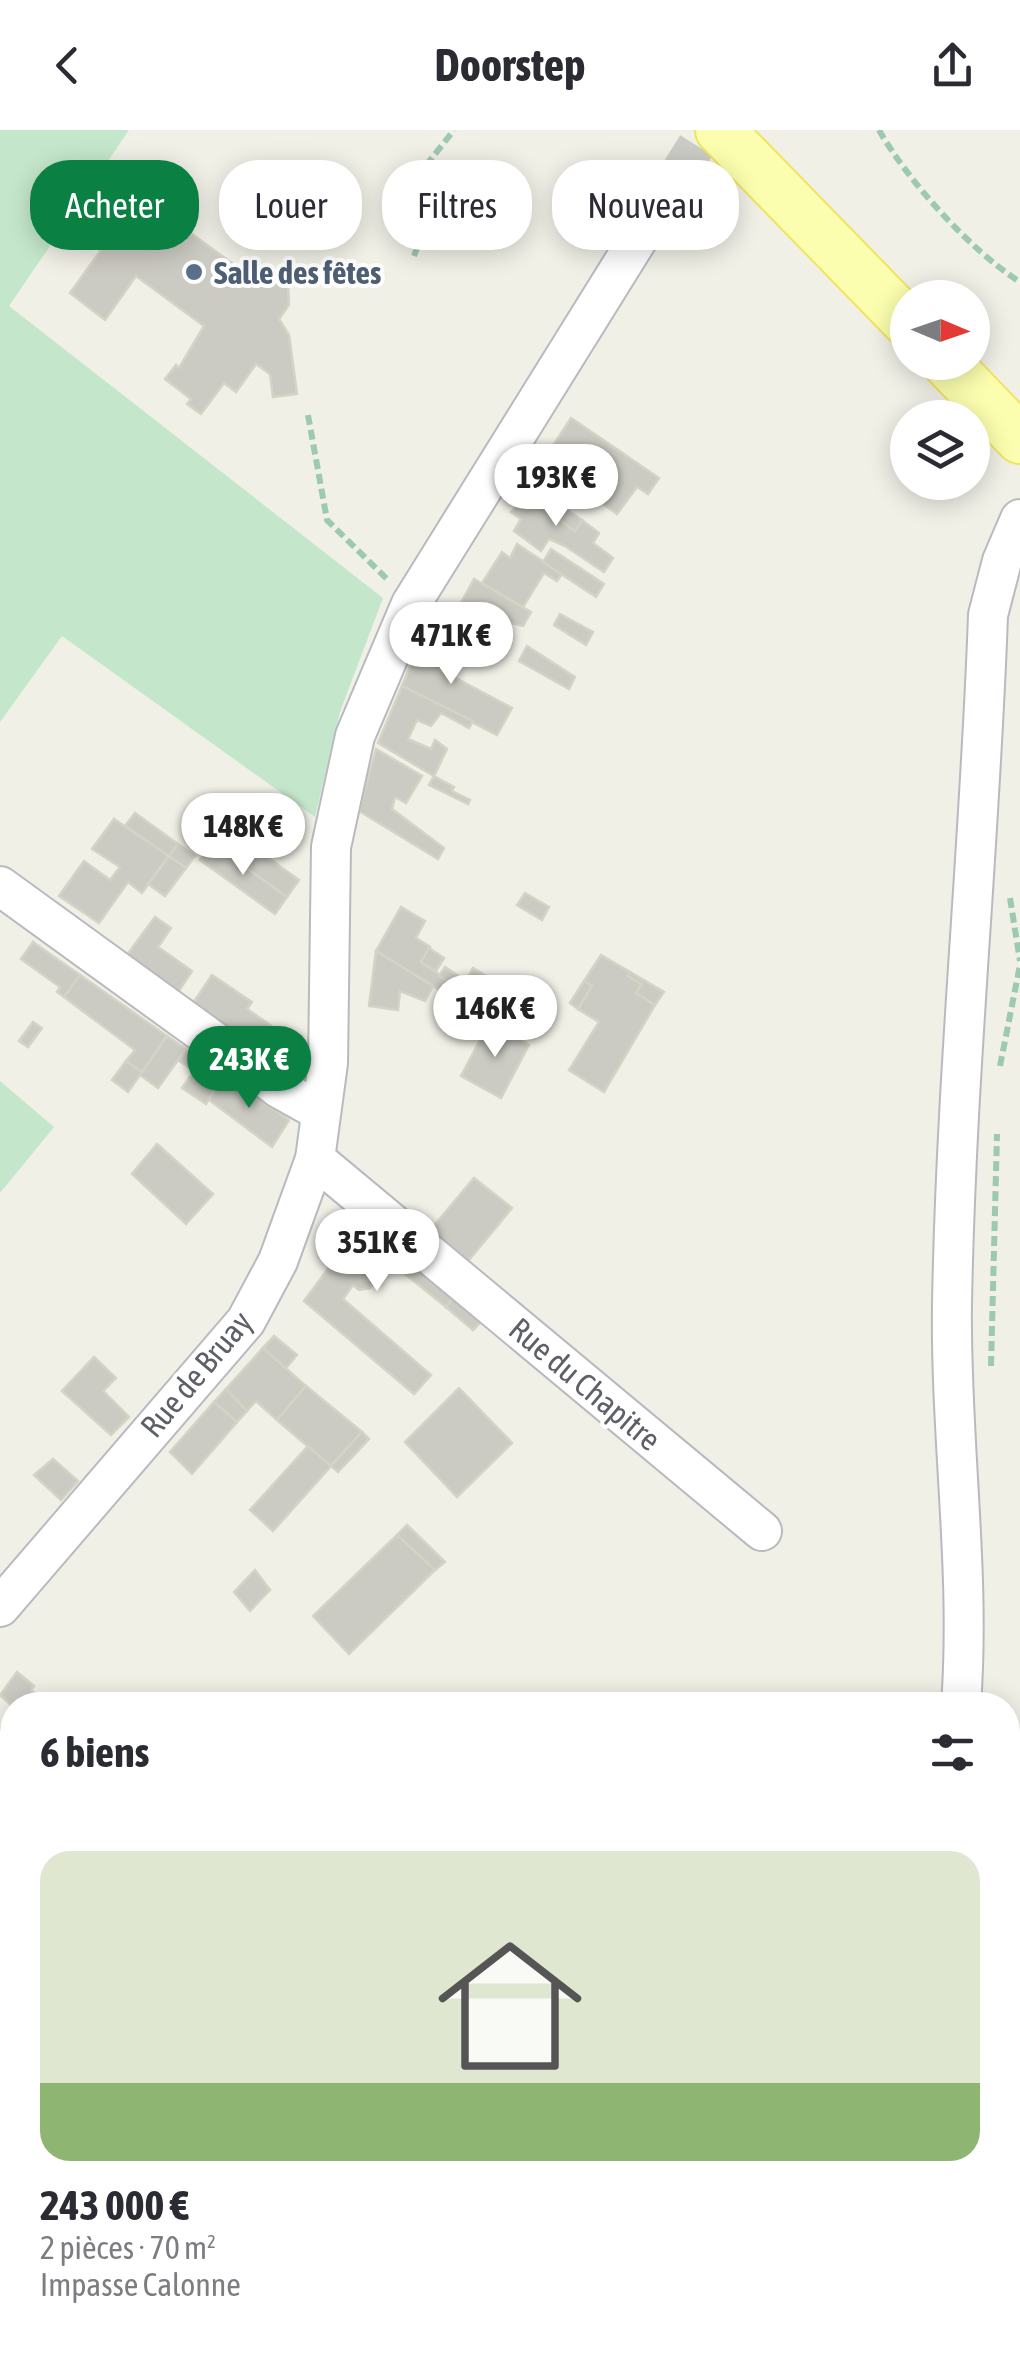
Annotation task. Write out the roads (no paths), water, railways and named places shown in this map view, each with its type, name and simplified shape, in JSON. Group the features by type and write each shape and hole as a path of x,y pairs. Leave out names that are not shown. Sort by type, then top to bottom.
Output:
{"main road":[{"path":"735,146 890,305"},
{"path":"963,380 1012,430"}],"street":[{"name":"Rue de Bruay","path":"0,1607 246,1321 278,1262 315,1159 328,1063 331,847 355,736 411,604 631,250"},
{"path":"962,1692 965,1598 952,1308 958,1143 988,615 1002,561 1020,519"},
{"path":"0,886 280,1089 321,1112"},
{"name":"Rue du Chapitre","path":"315,1159 762,1531"}],"tunnel":[{"path":"687,160 706,130"}],"place":[{"name":"Salle des fêtes","path":"194,272"}]}
